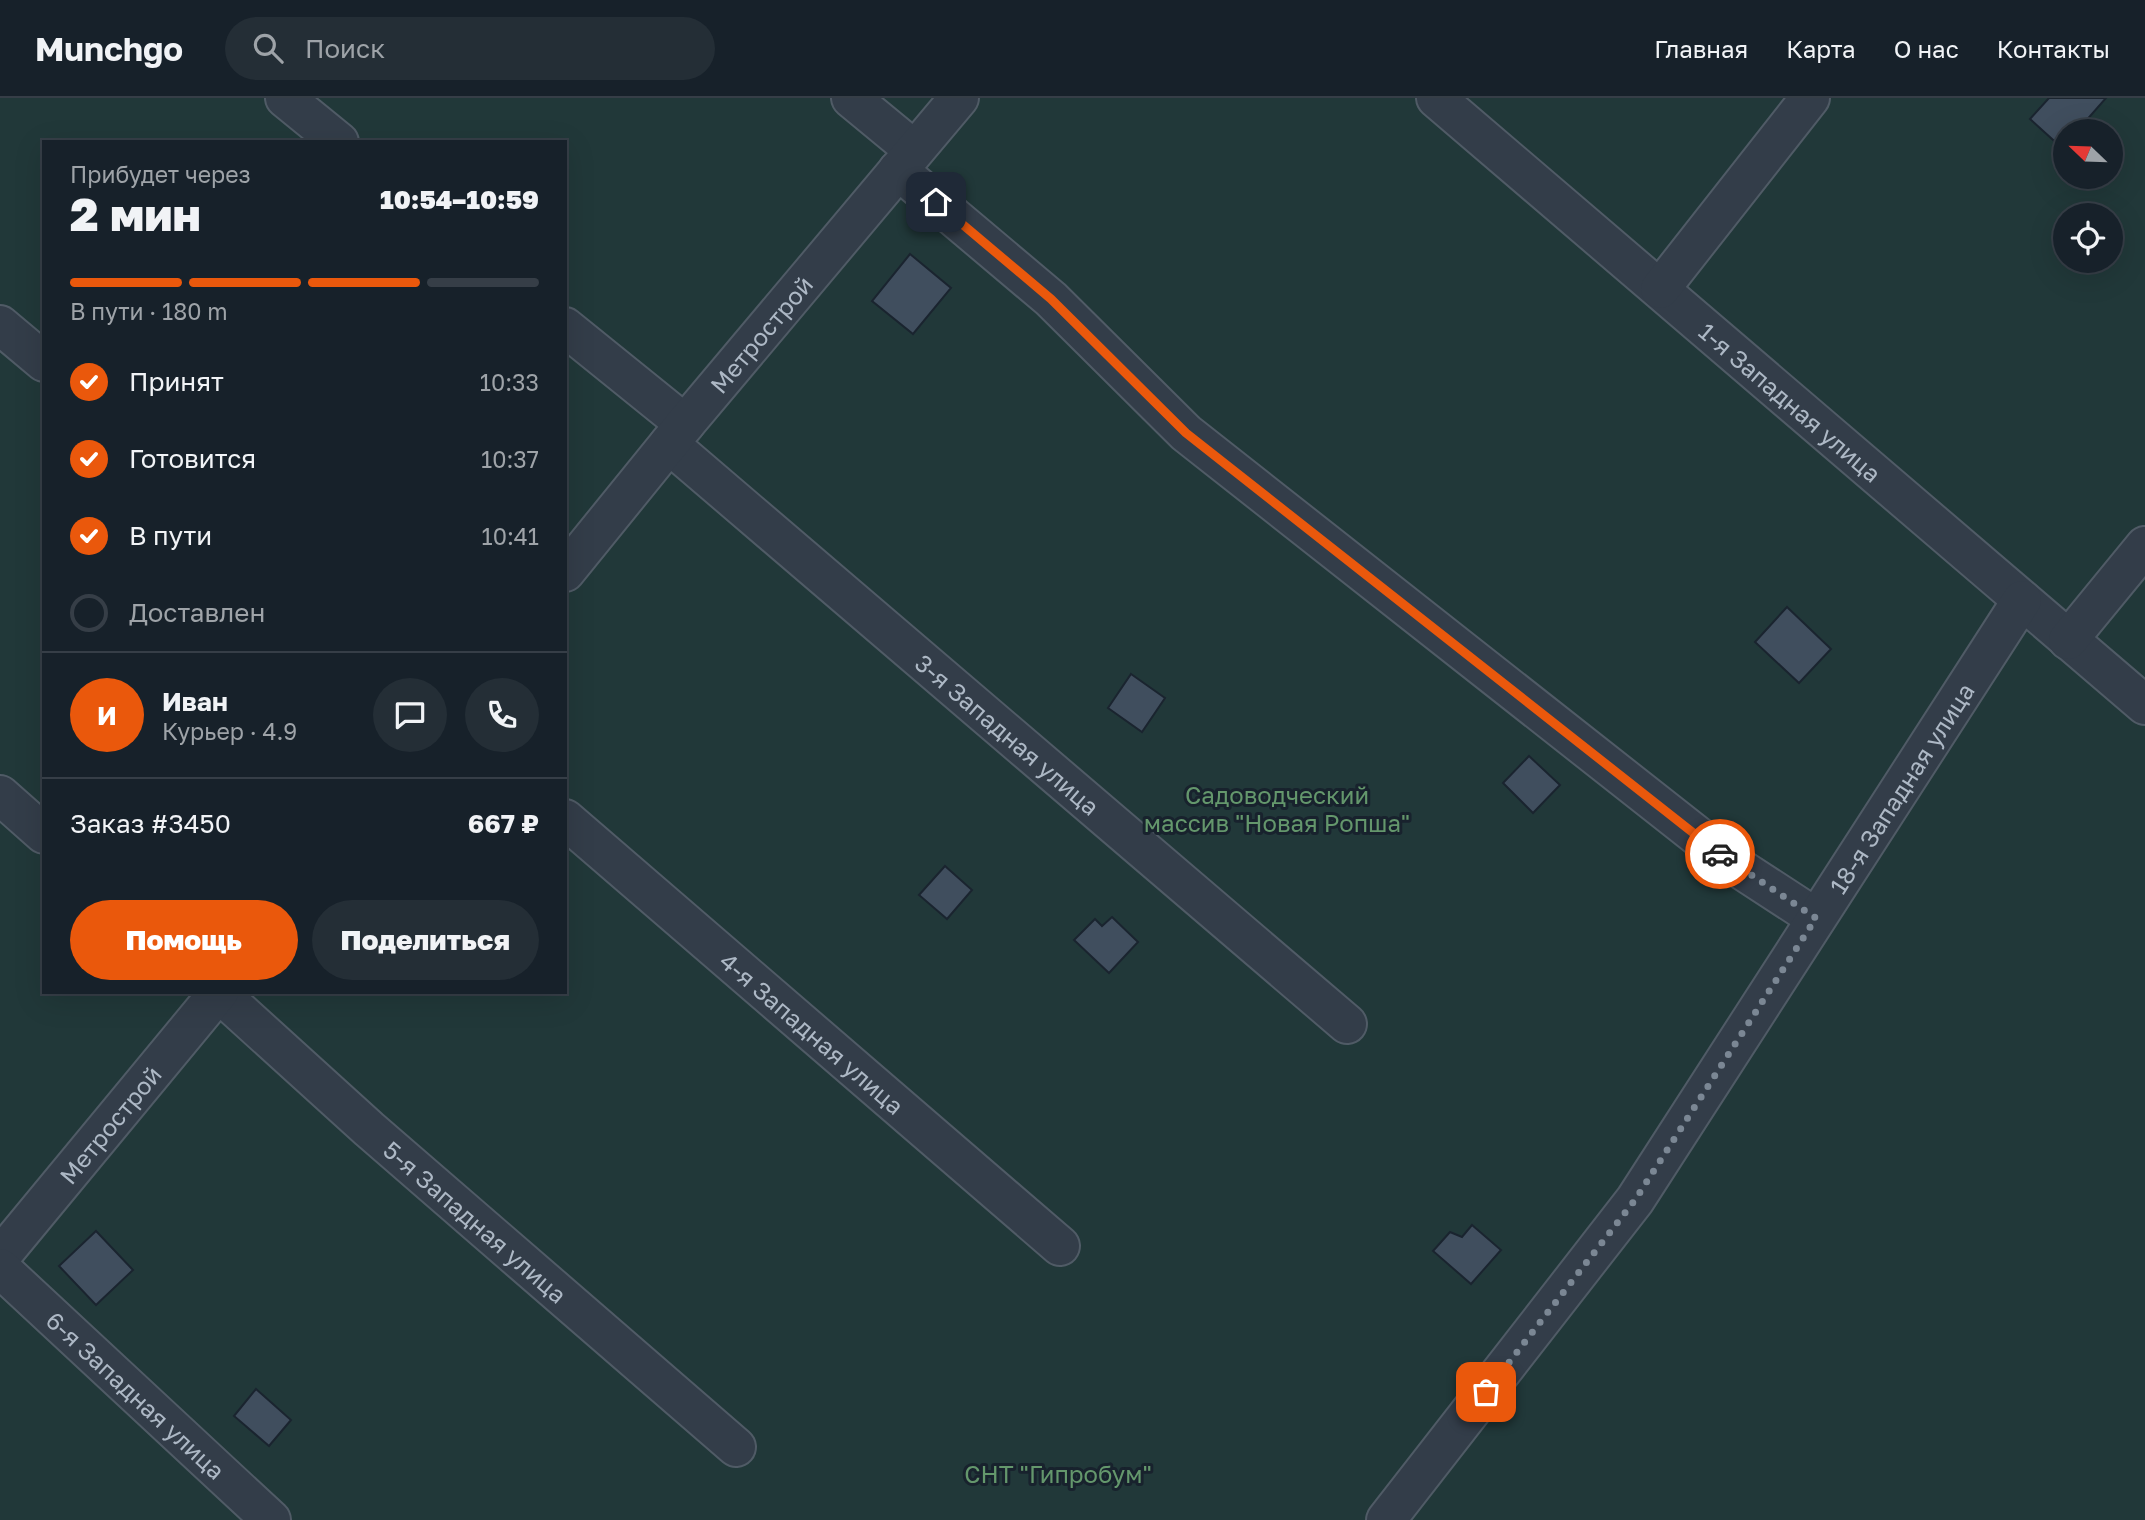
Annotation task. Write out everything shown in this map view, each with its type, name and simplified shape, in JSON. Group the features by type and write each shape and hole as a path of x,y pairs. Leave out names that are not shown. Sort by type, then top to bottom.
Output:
{"street":[{"path":"285,98 337,140"},
{"path":"851,98 906,160 1186,433 1733,864 1816,918"},
{"name":"Метрострой","path":"567,570 959,98"},
{"name":"1-я Западная улица","path":"1436,98 2145,705"},
{"path":"1660,289 1810,98"},
{"path":"0,326 42,360"},
{"name":"3-я Западная улица","path":"567,329 677,434 1347,1024"},
{"path":"2068,640 2145,546"},
{"name":"18-я Западная улица","path":"1387,1520 1635,1200 2022,600"},
{"path":"0,795 42,832"},
{"name":"4-я Западная улица","path":"567,821 1060,1246"},
{"name":"Метрострой","path":"0,1257 216,994"},
{"name":"5-я Западная улица","path":"220,994 369,1129 736,1447"},
{"name":"6-я Западная улица","path":"0,1268 271,1520"}],"green space":[{"name":"Садоводческий массив \"Новая Ропша\"","path":"0,98 2145,98 2145,1520 0,1520"}],"building":[{"path":"2049,98 2106,98 2088,119 2053,119 2053,140 2030,119"},
{"path":"910,254 951,288 913,334 872,301"},
{"path":"1787,607 1831,649 1799,683 1755,642"},
{"path":"1131,674 1165,698 1142,732 1108,708"},
{"path":"1529,756 1560,785 1533,813 1503,783"},
{"path":"945,866 972,890 947,919 919,895"},
{"path":"1112,917 1138,942 1109,973 1074,940 1095,919 1102,926"},
{"path":"1472,1225 1501,1250 1471,1284 1433,1251 1450,1232 1462,1237"},
{"path":"96,1231 133,1270 96,1305 59,1266"},
{"path":"256,1389 291,1420 269,1446 234,1416"}],"way so far":[{"path":"1486,1392 1635,1200 1816,918 1720,854"}],"route":[{"path":"936,202 1051,299 1186,433 1720,854"}],"park label":[{"name":"СНТ \"Гипробум\"","path":"1058,1473"}]}
